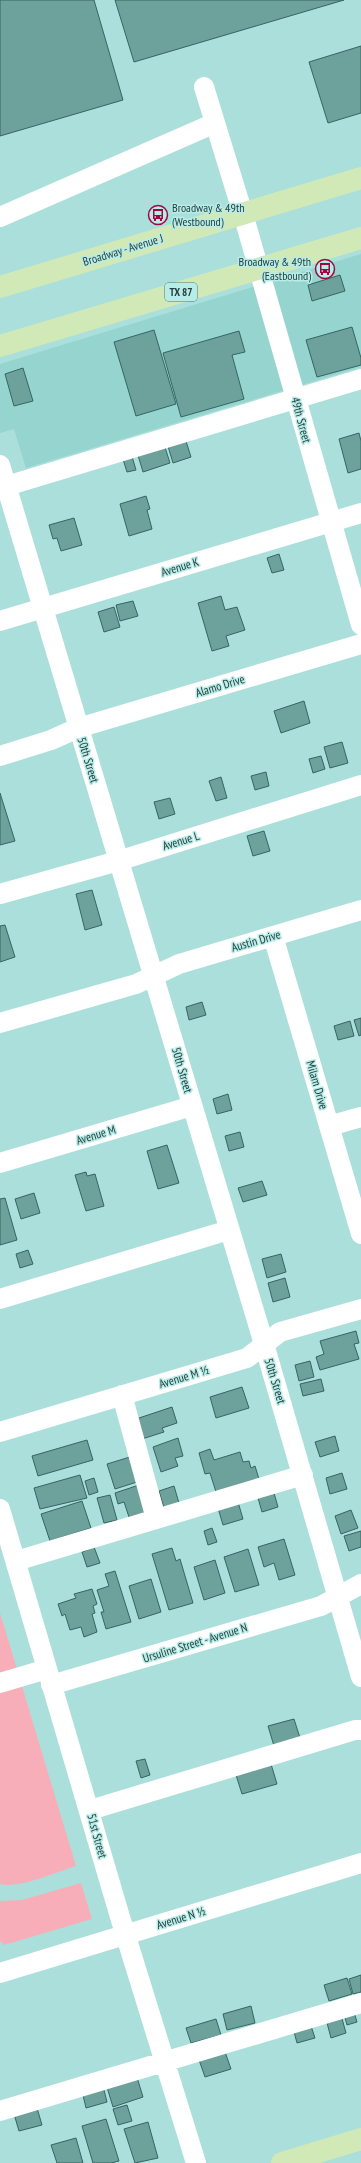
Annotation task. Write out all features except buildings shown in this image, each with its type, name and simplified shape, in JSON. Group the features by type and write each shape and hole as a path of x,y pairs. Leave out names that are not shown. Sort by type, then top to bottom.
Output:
{"main road":[{"name":"Broadway - Avenue J","path":"0,287 361,178"},
{"name":"TX 87","path":"0,346 361,238"},
{"path":"282,2163 361,2139"}],"street":[{"name":"49th Street","path":"204,87 243,214 257,269 361,625"},
{"path":"0,217 215,122"},
{"path":"3,487 361,379"},
{"name":"50th Street","path":"0,465 3,487 43,609 153,974 303,1475 361,1677"},
{"name":"Avenue K","path":"0,621 361,513"},
{"name":"Alamo Drive","path":"0,756 52,740 78,728 361,644"},
{"name":"Avenue L","path":"0,894 118,861 361,785"},
{"name":"Austin Drive","path":"0,1023 136,984 153,974 179,964 361,910"},
{"name":"Milam Drive","path":"273,936 361,1234"},
{"name":"Avenue M","path":"0,1164 192,1106"},
{"path":"329,1126 361,1117"},
{"path":"0,1299 229,1230"},
{"name":"Avenue M ½","path":"0,1432 248,1358 280,1332 361,1309"},
{"path":"122,1395 156,1519"},
{"path":"16,1561 303,1475"},
{"name":"51st Street","path":"0,1509 164,2063 196,2163"},
{"name":"Ursuline Street - Avenue N","path":"0,1683 49,1677 321,1606 361,1584"},
{"path":"90,1810 355,1730 361,1730"},
{"name":"Avenue N ½","path":"0,1973 361,1863"},
{"path":"0,2111 361,2003"}],"shaded area":[{"path":"361,254 361,367 26,468 14,429 0,433 0,364"},
{"path":"0,1613 17,1669 0,1674"},
{"path":"21,1683 76,1866 38,1879 8,1885 0,1884 0,1690"},
{"path":"81,1883 92,1919 4,1945 0,1941 0,1901 22,1900"}],"place":[{"name":"Broadway & 49th (Westbound)","path":"158,215"},
{"name":"Broadway & 49th (Eastbound)","path":"325,269"}]}
